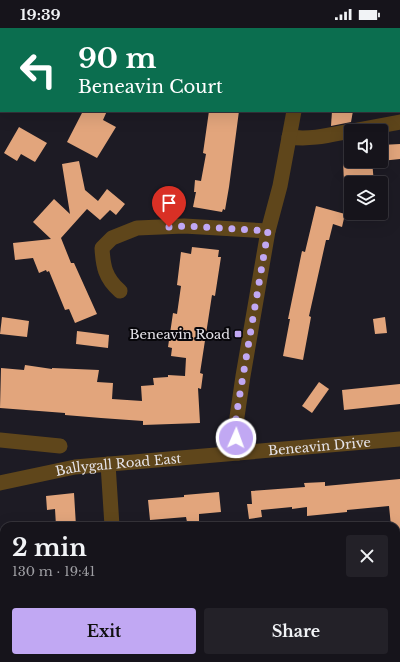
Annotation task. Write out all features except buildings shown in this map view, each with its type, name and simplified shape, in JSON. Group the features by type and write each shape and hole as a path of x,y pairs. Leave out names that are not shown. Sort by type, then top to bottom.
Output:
{"street":[{"path":"238,453 236,417 268,231 280,186 294,112"},
{"path":"388,124 400,122"},
{"path":"289,137 303,139 344,132"},
{"path":"120,291 113,285 106,274 102,248 112,238 118,235 137,228 177,226 268,231"},
{"name":"Beneavin Drive","path":"238,453 400,439"},
{"path":"0,440 60,446"},
{"name":"Ballygall Road East","path":"0,483 75,467 238,453"},
{"path":"108,464 112,522"}],"place":[{"name":"Beneavin Road","path":"238,334"}],"route":[{"path":"169,227 184,226 268,231 236,417 236,438"}]}
